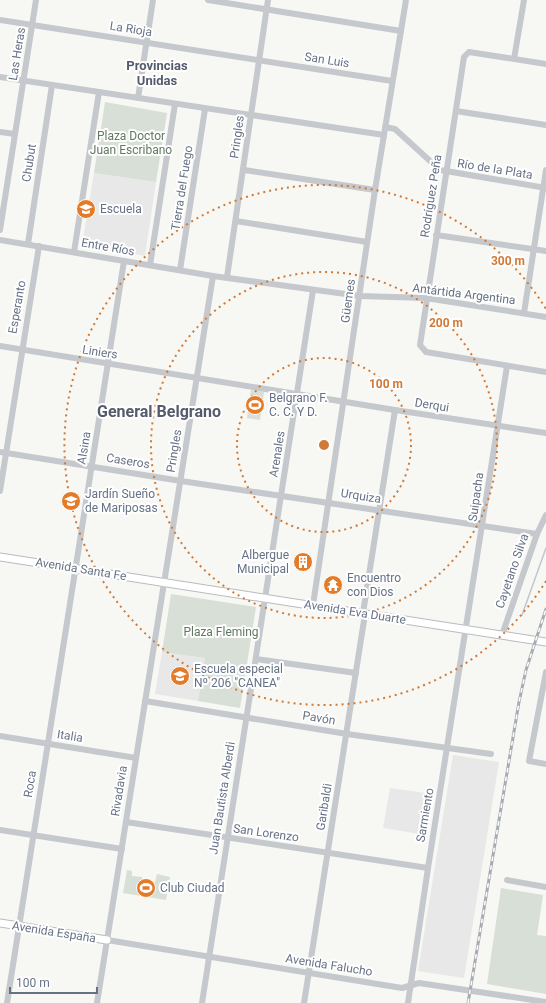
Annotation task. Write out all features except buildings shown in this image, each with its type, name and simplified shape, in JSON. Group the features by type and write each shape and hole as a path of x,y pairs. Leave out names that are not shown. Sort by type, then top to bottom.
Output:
{"main road":[{"name":"Avenida Santa Fe","path":"0,557 163,582"},
{"name":"Avenida Eva Duarte","path":"163,582 546,642"},
{"name":"Avenida España","path":"0,923 107,940"}],"street":[{"name":"Las Heras","path":"0,230 36,0"},
{"path":"138,98 153,0"},
{"path":"208,0 267,8 401,31"},
{"name":"Pringles","path":"227,278 268,0"},
{"name":"Güemes","path":"313,605 367,242 406,0"},
{"path":"524,0 514,59 546,64"},
{"name":"La Rioja","path":"0,20 259,61"},
{"name":"Rodríguez Peña","path":"507,366 426,352 420,346 426,298 464,57 469,52 514,59"},
{"name":"San Luis","path":"259,61 392,81"},
{"path":"0,76 205,109 384,135"},
{"name":"Chubut","path":"28,244 52,85"},
{"path":"74,252 99,92"},
{"path":"150,265 175,104"},
{"name":"Tierra del Fuego","path":"180,270 205,109"},
{"path":"456,111 546,125"},
{"name":"Río de la Plata","path":"385,127 395,129 436,167 446,172 545,188"},
{"path":"0,132 15,134"},
{"path":"244,170 375,190"},
{"path":"524,313 545,188 546,170"},
{"path":"0,184 7,185"},
{"path":"236,221 367,242"},
{"path":"436,235 546,251"},
{"name":"Entre Ríos","path":"0,240 213,276"},
{"name":"Esperanto","path":"0,490 3,452 39,246"},
{"name":"Alsina","path":"76,568 124,260"},
{"name":"Pringles","path":"163,582 181,481 213,276"},
{"name":"Antártida Argentina","path":"213,276 360,296 426,298 546,317"},
{"name":"Arenales","path":"265,598 298,395 313,290"},
{"name":"Liniers","path":"0,346 197,379"},
{"path":"507,366 546,372"},
{"name":"Suipacha","path":"466,630 507,366"},
{"name":"Derqui","path":"197,379 546,433"},
{"path":"364,614 395,410"},
{"name":"Caseros","path":"3,452 181,481"},
{"name":"Urquiza","path":"181,481 537,534"},
{"name":"Cayetano Silva","path":"502,635 537,534 546,515"},
{"name":"Roca","path":"7,1003 76,568"},
{"name":"Rivadavia","path":"98,1003 163,582"},
{"name":"Juan Bautista Alberdi","path":"202,1003 265,598"},
{"name":"Garibaldi","path":"304,1003 347,734 364,614"},
{"name":"Sarmiento","path":"408,1003 466,630"},
{"path":"256,659 356,674"},
{"path":"546,672 529,761 546,764"},
{"name":"Pavón","path":"145,701 347,734 491,754"},
{"name":"Italia","path":"0,736 136,758"},
{"name":"San Lorenzo","path":"126,822 428,868"},
{"path":"0,830 122,849"},
{"path":"507,880 546,887"},
{"name":"Avenida Falucho","path":"107,940 402,988 419,983 546,1002"}],"shaded area":[{"path":"94,173 156,182 145,256 82,245"},
{"name":"Jardín Sueño de Mariposas","path":"64,494 81,496 79,508 62,505"},
{"name":"Escuela especial Nº 206 \"CANEA\"","path":"162,652 205,658 198,701 155,694"},
{"path":"453,755 499,762 464,978 418,971"},
{"path":"390,788 433,794 426,835 383,828"}],"green space":[{"name":"Plaza Doctor Juan Escribano","path":"105,102 167,113 156,182 94,173"},
{"name":"Belgrano F. C. C. Y D.","path":"251,390 264,392 260,420 247,418"},
{"name":"Plaza Fleming","path":"171,594 256,607 240,708 198,701 205,658 162,652"},
{"name":"Club Ciudad","path":"127,870 132,871 132,876 142,877 142,880 155,882 157,874 170,877 166,900 123,893"},
{"path":"501,888 543,895 537,935 546,936 546,994 487,984"}],"waterway":[{"path":"522,615 546,548"}],"railway":[{"path":"468,1003 519,702 526,670 546,609"}],"place":[{"name":"Escuela","path":"86,209"},
{"name":"Belgrano F. C. C. Y D.","path":"255,405"},
{"name":"Jardín Sueño de Mariposas","path":"71,501"},
{"name":"Albergue Municipal","path":"303,562"},
{"name":"Encuentro con Dios","path":"333,585"},
{"name":"Escuela especial Nº 206 \"CANEA\"","path":"180,676"},
{"name":"Club Ciudad","path":"146,888"}],"district":[{"name":"Provincias Unidas","path":"157,72"},
{"name":"General Belgrano","path":"159,411"}]}
